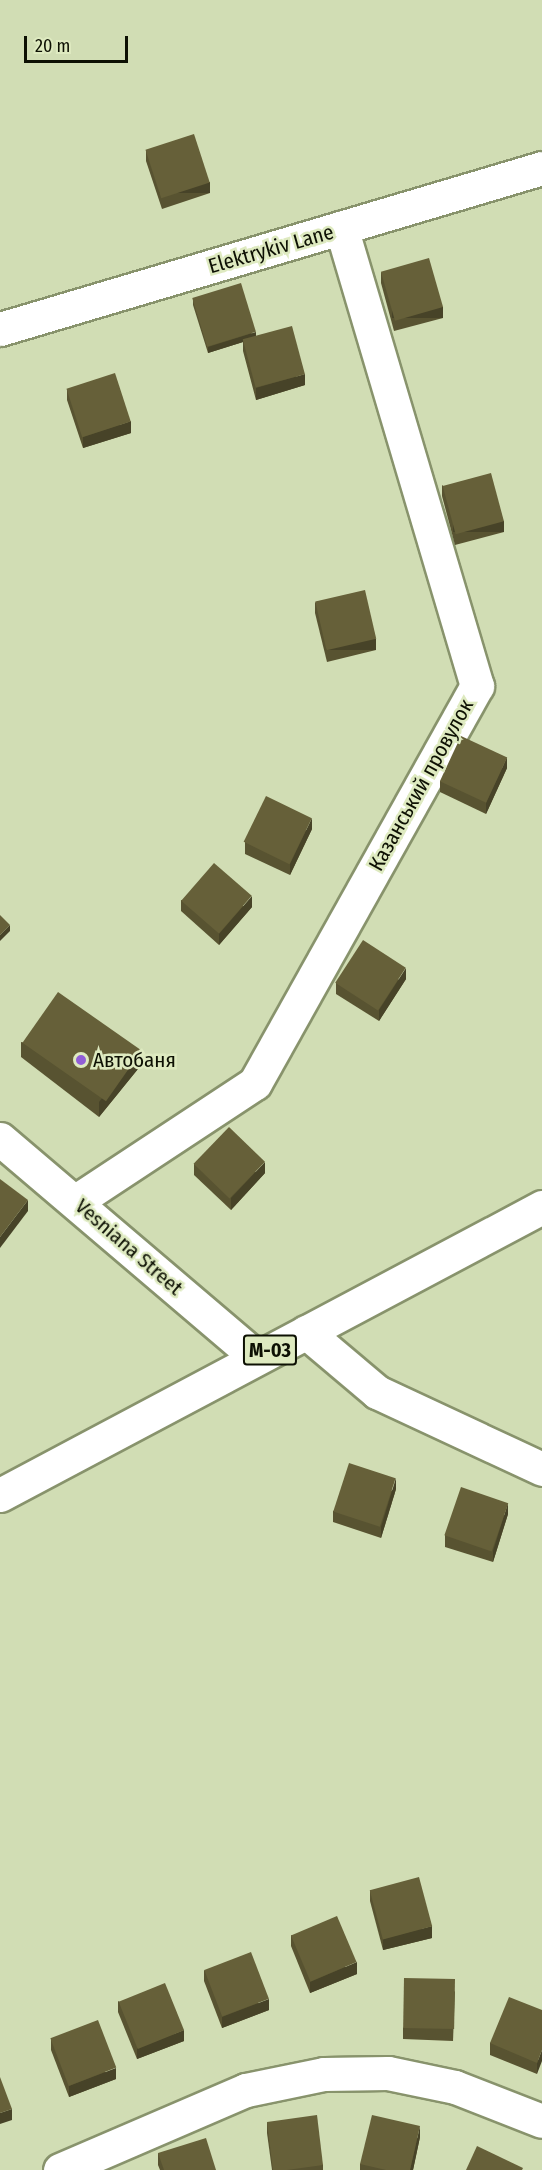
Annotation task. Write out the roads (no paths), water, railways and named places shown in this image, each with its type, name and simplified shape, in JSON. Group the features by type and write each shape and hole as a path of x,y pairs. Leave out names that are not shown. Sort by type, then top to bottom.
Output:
{"main road":[{"name":"Elektrykiv Lane","path":"0,329 542,168"},
{"name":"Казанський провулок","path":"76,1201 255,1083 477,686 341,228"},
{"name":"Vesniana Street","path":"0,1139 76,1201 256,1357"},
{"name":"М-03","path":"0,1495 542,1207"},
{"path":"306,1332 377,1392 542,1469"},
{"path":"60,2170 246,2090 324,2074 388,2073 455,2087 542,2121"}],"place":[{"name":"Автобаня","path":"81,1060"}]}
